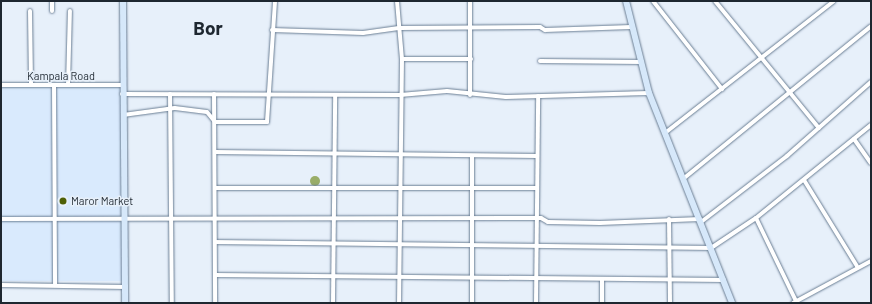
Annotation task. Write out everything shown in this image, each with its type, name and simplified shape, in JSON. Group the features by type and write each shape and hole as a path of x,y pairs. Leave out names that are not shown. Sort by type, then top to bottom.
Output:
{"street":[{"path":"52,1 52,11"},
{"path":"123,1 122,115 126,286 125,303"},
{"path":"214,122 267,122 275,1"},
{"path":"397,1 402,59 400,96 402,155 399,303"},
{"path":"470,1 470,95"},
{"path":"626,1 631,27 642,62 649,93 732,303"},
{"path":"653,1 722,89"},
{"path":"715,1 819,128"},
{"path":"664,133 722,89 740,71 761,59 834,1"},
{"path":"30,11 31,85"},
{"path":"68,85 70,11"},
{"path":"683,179 871,26"},
{"path":"272,30 364,33 399,28 540,27 545,30 631,27"},
{"path":"402,59 471,59"},
{"path":"540,61 642,62"},
{"path":"1,220 536,218 548,222 600,223 669,219 700,221 819,128 871,82"},
{"name":"Kampala Road","path":"1,85 122,85"},
{"path":"54,85 55,285"},
{"path":"122,94 400,96 438,91 470,95 538,96 649,93"},
{"path":"170,94 172,303"},
{"path":"214,94 215,303"},
{"path":"333,303 336,154 335,96"},
{"path":"536,303 538,96"},
{"path":"122,115 170,108 207,112 214,122"},
{"path":"215,242 400,245 473,248 711,248 756,218 871,126"},
{"path":"854,139 871,163"},
{"path":"215,152 537,156"},
{"path":"472,156 472,303"},
{"path":"804,180 857,266"},
{"path":"215,188 537,188"},
{"path":"756,218 794,302 857,266 871,261"},
{"path":"669,219 670,303"},
{"path":"215,275 724,280"},
{"path":"602,279 602,303"},
{"path":"1,285 126,286"}],"shaded area":[{"name":"Maror Market","path":"1,86 122,87 127,281 1,281"},
{"path":"315,176 320,181 315,186 310,181"}],"place":[{"name":"Maror Market","path":"63,201"}],"district":[{"name":"Bor","path":"208,28"}]}
